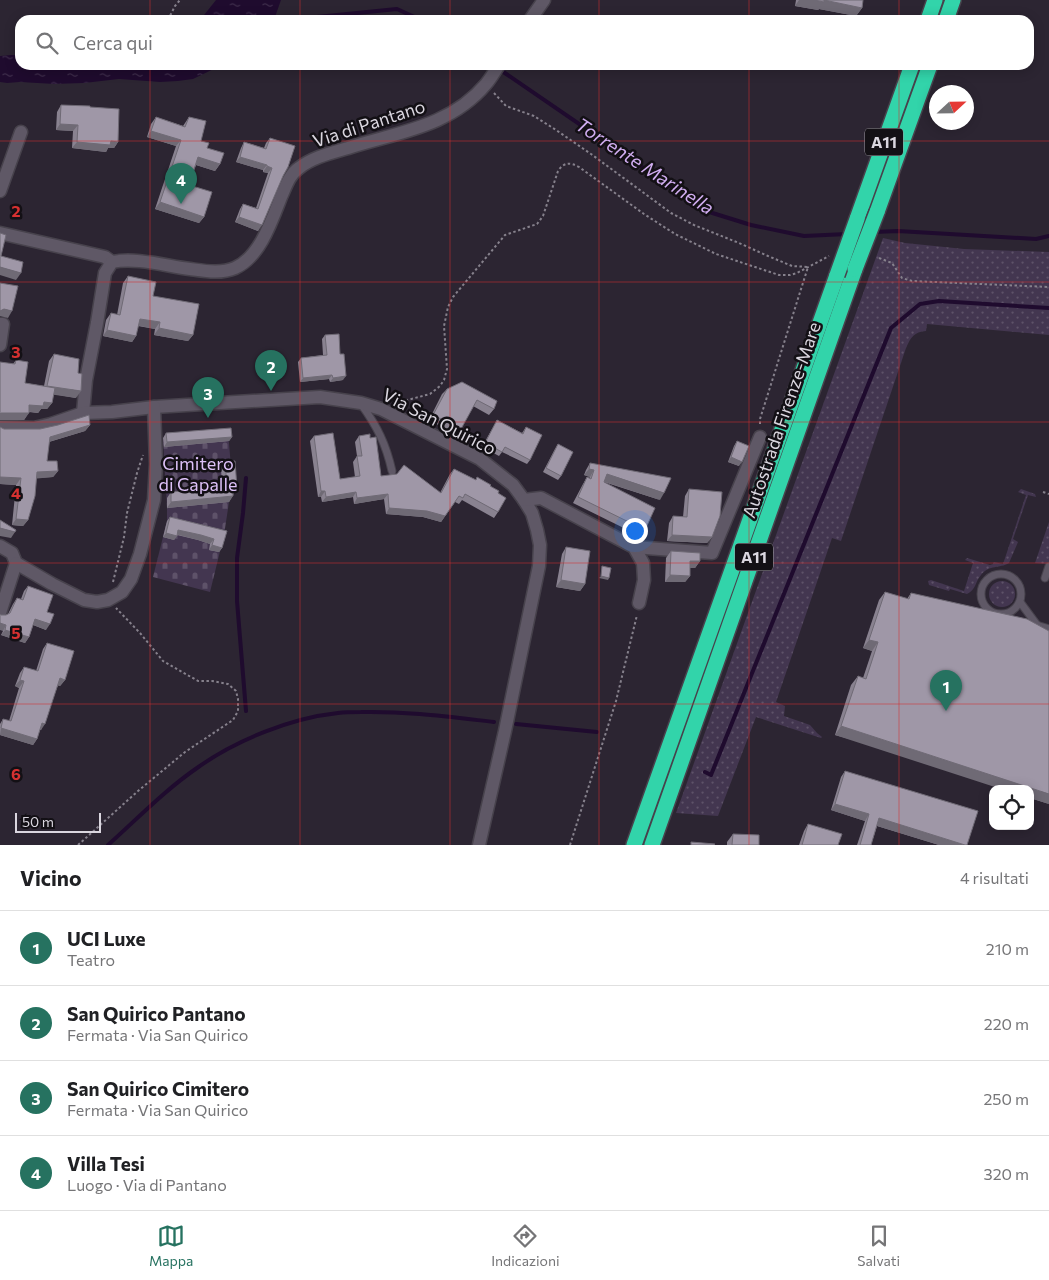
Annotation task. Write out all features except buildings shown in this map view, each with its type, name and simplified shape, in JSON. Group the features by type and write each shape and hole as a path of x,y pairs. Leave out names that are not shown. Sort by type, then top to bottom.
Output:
{"highway":[{"path":"930,15 935,0"},
{"path":"948,15 953,0"},
{"name":"Autostrada Firenze-Mare","path":"634,845 910,70"},
{"name":"Autostrada Firenze-Mare","path":"652,845 855,269 928,70"}],"street":[{"path":"534,15 544,0"},
{"name":"Via di Pantano","path":"112,262 129,260 220,272 245,263 258,248 288,181 297,169 323,156 363,143 405,133 452,114 486,84 496,70"},
{"path":"0,191 21,132"},
{"path":"0,233 105,257 112,262 105,273 86,380 83,413"},
{"path":"0,324 2,324 0,346"},
{"name":"Via San Quirico","path":"0,427 34,428 83,413 320,397 361,403 381,409 480,459 513,485 532,514 540,545 539,566 505,731 478,845"},
{"path":"0,546 12,553 16,563 84,600 96,602 108,600 122,592 131,579 140,554 154,500 156,464 154,407"},
{"path":"524,500 542,498 634,547 712,553 760,437"},
{"path":"634,547 642,563 644,580 640,603"},
{"path":"0,613 16,563"}],"lane":[{"path":"361,403 372,419 387,450 392,470"},
{"path":"1045,578 1049,566"},
{"path":"1002,615 1013,611 1020,602 1022,595 1021,589 1014,578 1003,574 996,574 983,586 981,598 987,608 991,612 1049,629"},
{"path":"1020,602 1036,625"}],"path":[{"path":"170,15 180,0"},
{"path":"486,84 506,106 534,116 556,130 671,212 694,225 792,266 808,267"},
{"path":"395,403 430,394 440,386 444,380 446,369 444,326 448,307 453,297 505,235 537,224 543,216 558,171 565,164 572,163 579,167 675,234 716,254 779,275 797,273 829,256"},
{"path":"879,258 892,263 902,278 912,281 1049,287"},
{"path":"760,437 760,419 808,267"},
{"path":"78,845 185,752 233,720 238,710 236,691 228,684 198,681 162,661 140,633 116,608 112,598 114,577 124,537 126,513 145,450"},
{"path":"1043,492 1049,494"},
{"path":"570,845 616,701 640,603"}],"green space":[{"path":"883,238 905,243 964,249 1049,252 1049,335 927,324 926,331 916,334 911,338 841,541 832,538 776,702 785,706 784,716 810,725 822,737 756,717 718,816 676,813"},
{"name":"Cimitero di Capalle","path":"228,432 231,467 229,502 224,535 210,592 153,577 167,521 163,438"},
{"path":"1021,489 1035,494 1036,497 1028,495 1013,539 1018,542 1009,563 988,569 979,578 974,588 967,594 929,585 928,581 931,580 964,591 973,563 965,560 967,558 990,565 994,562 1003,564 1026,495 1018,492"},
{"path":"1049,522 1049,562 1048,564 1035,563"},
{"path":"1002,581 1011,585 1015,594 1011,603 1002,607 993,603 989,594 993,585"}],"water":[{"path":"216,0 281,0 276,15 204,15"},
{"path":"15,55 15,70 212,70 193,79 178,81 160,82 119,79 84,83 7,83 0,82 0,56"}],"waterway":[{"name":"Torrente Marinella","path":"337,15 397,9 410,15"},
{"name":"Torrente Marinella","path":"500,70 706,211 751,225 804,236 847,234"},
{"name":"Torrente Marinella","path":"874,232 898,231 1036,239 1049,236"},
{"path":"705,772 711,775 891,328 920,304 939,301 1049,308"},
{"path":"246,478 237,558 237,601 246,711"},
{"path":"108,845 162,795 197,768 229,748 283,725 320,716 353,712 411,713 494,722"},
{"path":"516,724 597,732"}],"place":[{"name":"Villa Tesi","path":"181,204"},
{"name":"San Quirico Pantano","path":"271,391"},
{"name":"San Quirico Cimitero","path":"208,418"},
{"name":"UCI Luxe","path":"946,711"}]}
